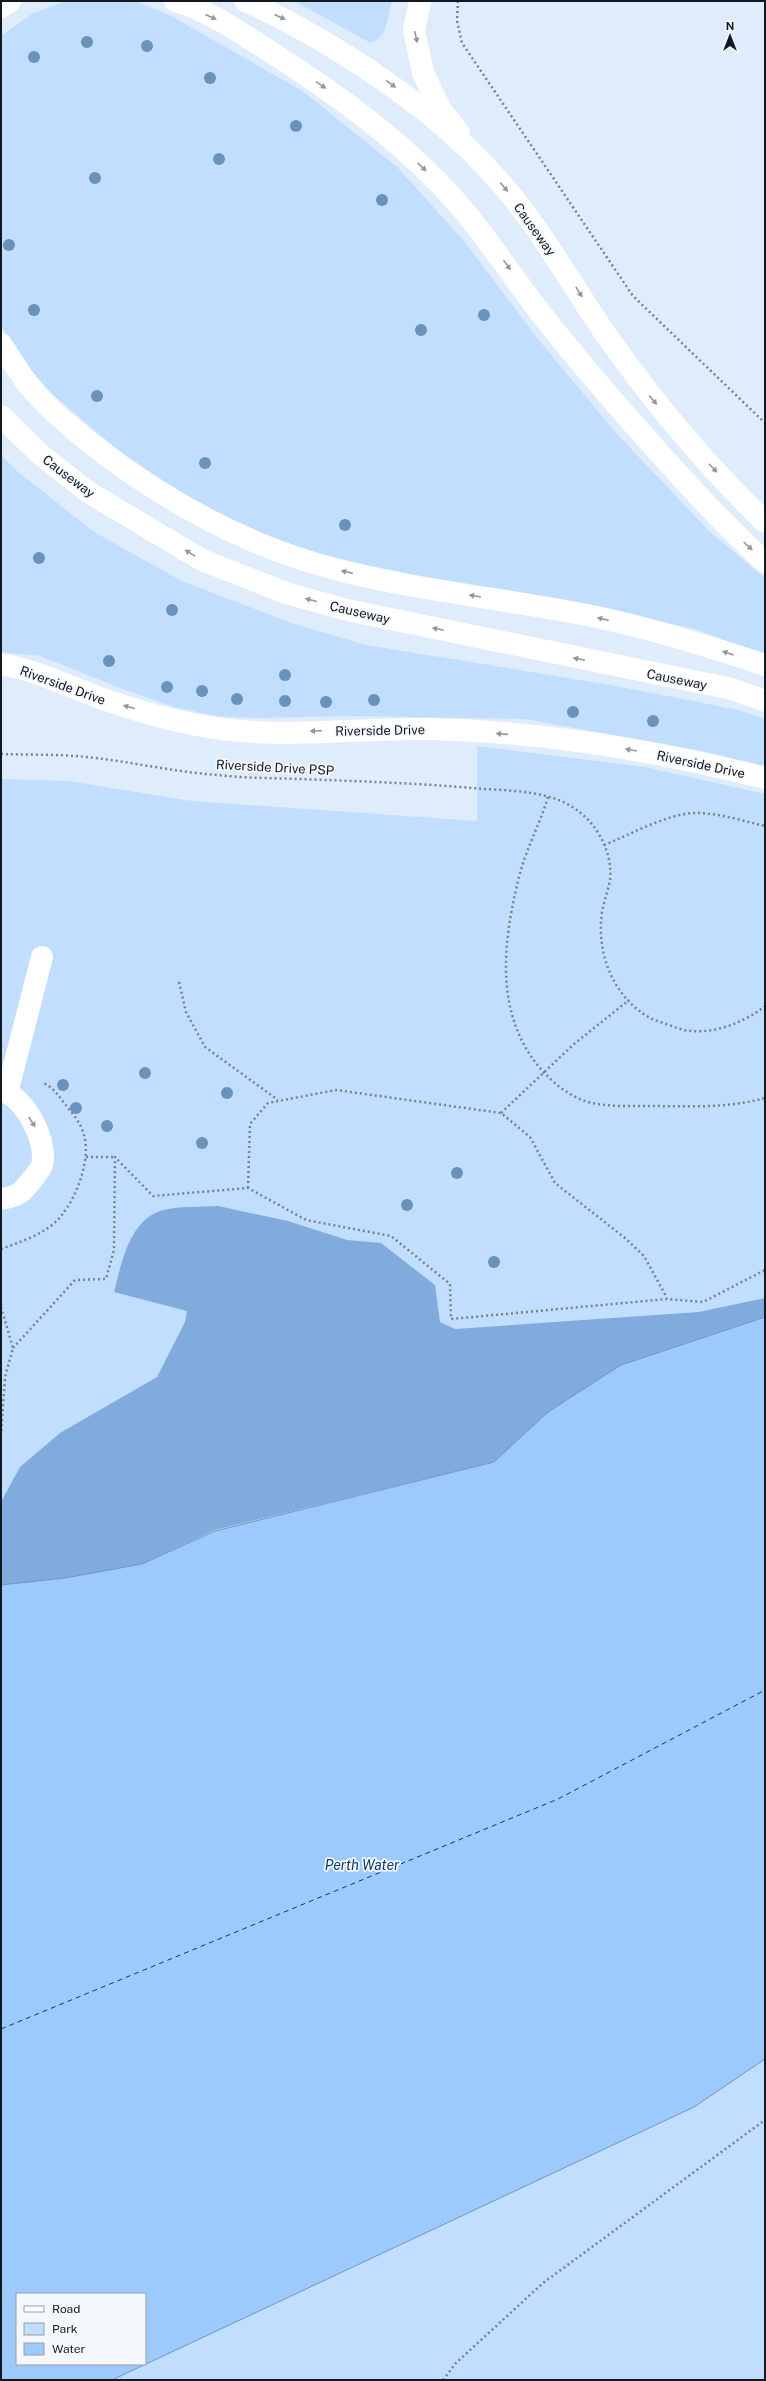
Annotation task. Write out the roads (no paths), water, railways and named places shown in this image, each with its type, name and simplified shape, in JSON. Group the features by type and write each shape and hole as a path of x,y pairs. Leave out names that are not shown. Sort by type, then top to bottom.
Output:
{"main road":[{"path":"1,7 10,1"},
{"path":"175,1 220,21 252,41 347,103 397,142 473,221 540,312 627,416 730,531 765,562"},
{"name":"Causeway","path":"245,1 288,20 376,73 422,107 478,158 540,232 606,334 646,391 686,440 765,522"},
{"path":"420,1 414,30 423,73 441,110 478,158"},
{"path":"1,344 28,384 72,428 113,461 131,475 188,510 253,541 333,568 393,582 593,616 698,643 765,665"},
{"name":"Causeway","path":"1,416 40,454 88,492 202,560 286,593 347,610 732,689 765,701"},
{"name":"Riverside Drive","path":"1,664 58,680 112,702 167,718 222,729 276,732 434,729 522,735 611,746 690,760 765,778"},
{"path":"1,1199 21,1193 42,1165 40,1134 22,1106 4,1092 42,957"}],"water":[{"name":"Perth Water","path":"765,1317 765,2059 694,2107 146,2364 146,2293 16,2293 16,2365 144,2365 112,2380 1,2380 1,1585 65,1578 142,1564 215,1531 494,1462 548,1412 621,1365"}]}
